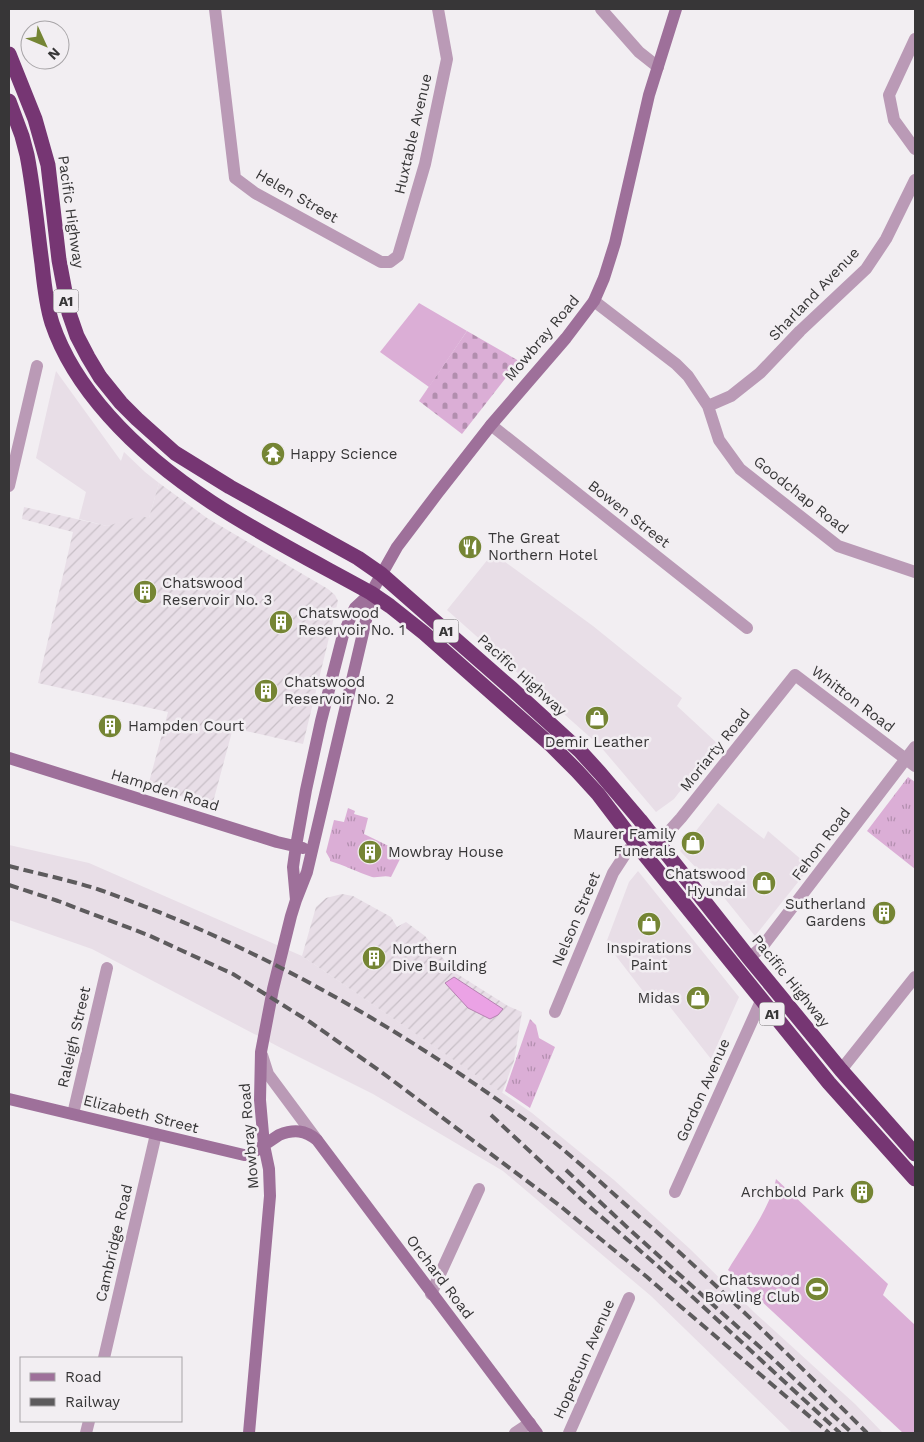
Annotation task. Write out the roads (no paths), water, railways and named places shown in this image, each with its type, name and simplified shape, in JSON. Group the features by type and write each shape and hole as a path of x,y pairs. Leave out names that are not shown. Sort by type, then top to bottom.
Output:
{"highway":[{"name":"Pacific Highway","path":"9,54 35,120 48,165 59,260 69,313 76,336 100,377 115,396 174,453 230,487 358,558 381,574 580,751 657,842 841,1070 915,1154"},
{"name":"A1","path":"9,101 27,155 52,322 60,344 78,378 100,406 147,455 201,496 390,606 424,633 552,746 598,794 828,1083 915,1179"}],"main road":[{"name":"Mowbray Road","path":"296,900 293,867 296,846 321,721 343,635 355,608 370,593 401,541 491,425 561,344 594,301 604,278 615,243 649,95 676,9"},
{"name":"Mowbray Road","path":"249,1433 270,1196 269,1169 264,1145 260,1100 263,1038 273,989 296,900 307,872 367,616 370,593"},
{"name":"Hampden Road","path":"9,758 277,842 312,850"},
{"name":"Elizabeth Street","path":"9,1099 244,1155 249,1155 264,1145"},
{"path":"264,1145 279,1135 292,1131 305,1132 317,1140"},
{"name":"Orchard Road","path":"317,1140 533,1428"}],"street":[{"name":"Helen Street","path":"215,9 235,178 256,193 381,262 390,262"},
{"name":"Huxtable Avenue","path":"390,262 398,256 425,164 447,59 438,9"},
{"path":"601,9 639,52 658,67"},
{"path":"915,39 889,95 894,120 915,149"},
{"name":"Sharland Avenue","path":"708,406 730,396 760,373 800,331 866,269 886,239 915,180"},
{"name":"Goodchap Road","path":"594,301 676,364 688,376 708,406 719,440 744,472 838,546 886,564 915,572"},
{"path":"9,486 37,366"},
{"name":"Bowen Street","path":"491,425 747,628"},
{"name":"Moriarty Road","path":"657,842 681,818 795,675"},
{"name":"Whitton Road","path":"795,675 911,763"},
{"name":"Fehon Road","path":"749,958 762,947 911,763 915,747"},
{"name":"Nelson Street","path":"554,1012 613,873 628,850 636,844"},
{"name":"Raleigh Street","path":"73,1114 107,968"},
{"path":"841,1070 915,977"},
{"name":"Gordon Avenue","path":"675,1192 761,1001"},
{"name":"Orchard Road","path":"261,1052 268,1074 317,1140"},
{"name":"Cambridge Road","path":"104,1357 156,1134"},
{"path":"431,1294 479,1189"},
{"name":"Hopetoun Avenue","path":"569,1433 629,1298"},
{"path":"515,1433 533,1428"}],"railway":[{"path":"9,866 100,890 157,911 212,935 320,989 424,1050 474,1083 552,1141 665,1239 782,1349 867,1433"},
{"path":"9,885 58,901 148,935 233,974 310,1022 380,1071 559,1205 647,1277 829,1433"},
{"path":"491,1115 582,1200 684,1289 840,1433"},
{"path":"566,1170 852,1433"}],"place":[{"name":"Happy Science","path":"273,454"},
{"name":"The Great Northern Hotel","path":"470,547"},
{"name":"Chatswood Reservoir No. 3","path":"145,592"},
{"name":"Chatswood Reservoir No. 1","path":"281,622"},
{"name":"Chatswood Reservoir No. 2","path":"266,691"},
{"name":"Demir Leather","path":"597,718"},
{"name":"Hampden Court","path":"110,726"},
{"name":"Maurer Family Funerals","path":"693,843"},
{"name":"Mowbray House","path":"370,852"},
{"name":"Chatswood Hyundai","path":"764,883"},
{"name":"Sutherland Gardens","path":"884,913"},
{"name":"Inspirations Paint","path":"649,924"},
{"name":"Northern Dive Building","path":"374,958"},
{"name":"Midas","path":"698,998"},
{"name":"Archbold Park","path":"862,1192"},
{"name":"Chatswood Bowling Club","path":"817,1289"}]}
